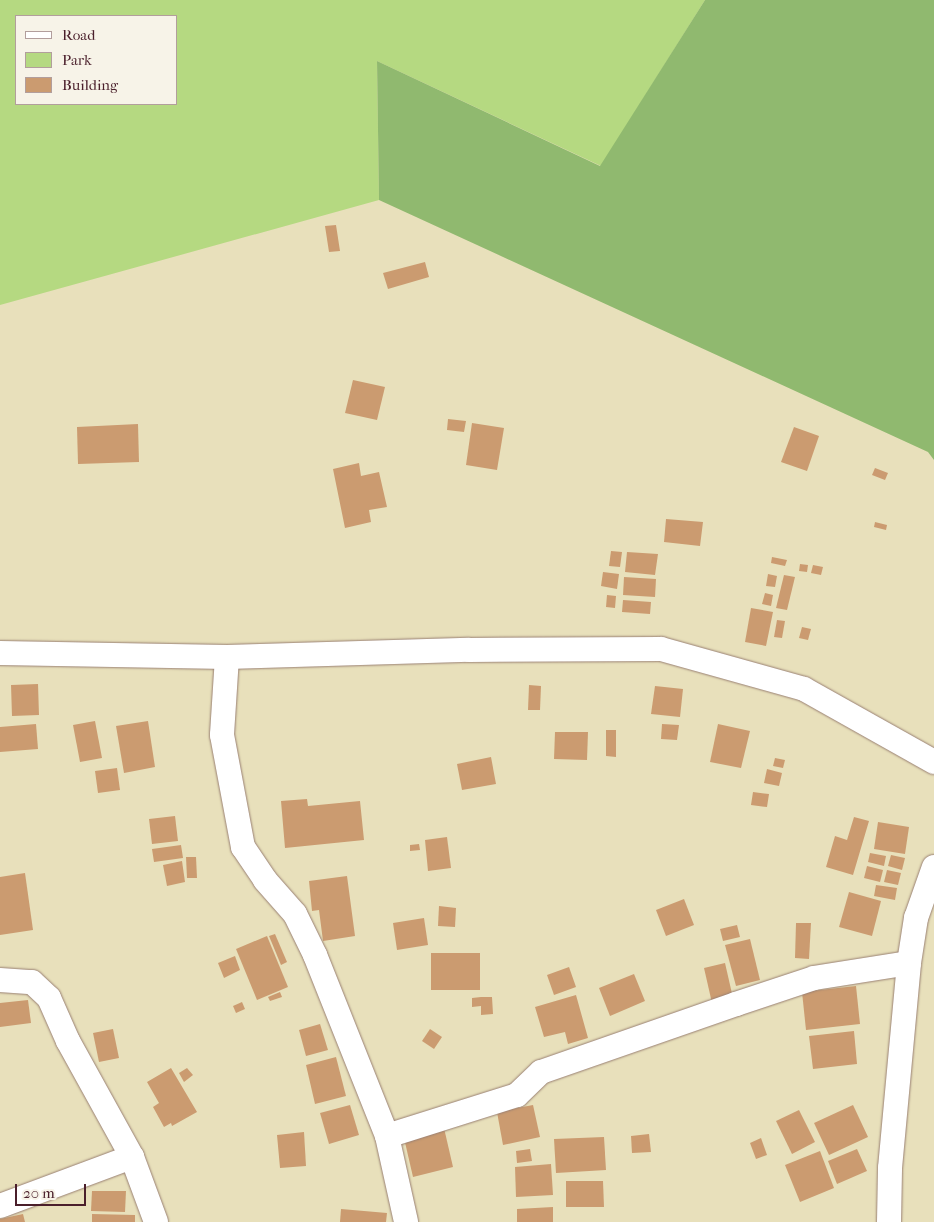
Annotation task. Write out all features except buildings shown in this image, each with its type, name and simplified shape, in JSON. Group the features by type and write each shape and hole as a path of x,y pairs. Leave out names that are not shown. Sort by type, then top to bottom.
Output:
{"street":[{"path":"0,654 227,657 469,650 661,649 804,689 934,762"},
{"path":"227,657 222,735 243,846 265,880 296,914 387,1136 406,1222"},
{"path":"889,1222 890,1168 909,963 916,918 934,867"},
{"path":"387,1136 517,1095 542,1072 762,995 814,978 909,963"},
{"path":"0,980 32,982 49,998 68,1041 132,1158 156,1222"},
{"path":"0,1206 132,1158"}],"green space":[{"path":"0,0 705,0 601,166 377,61 379,200 0,305"},
{"path":"705,0 934,0 934,460 928,452 379,200 377,61 600,166"}]}
